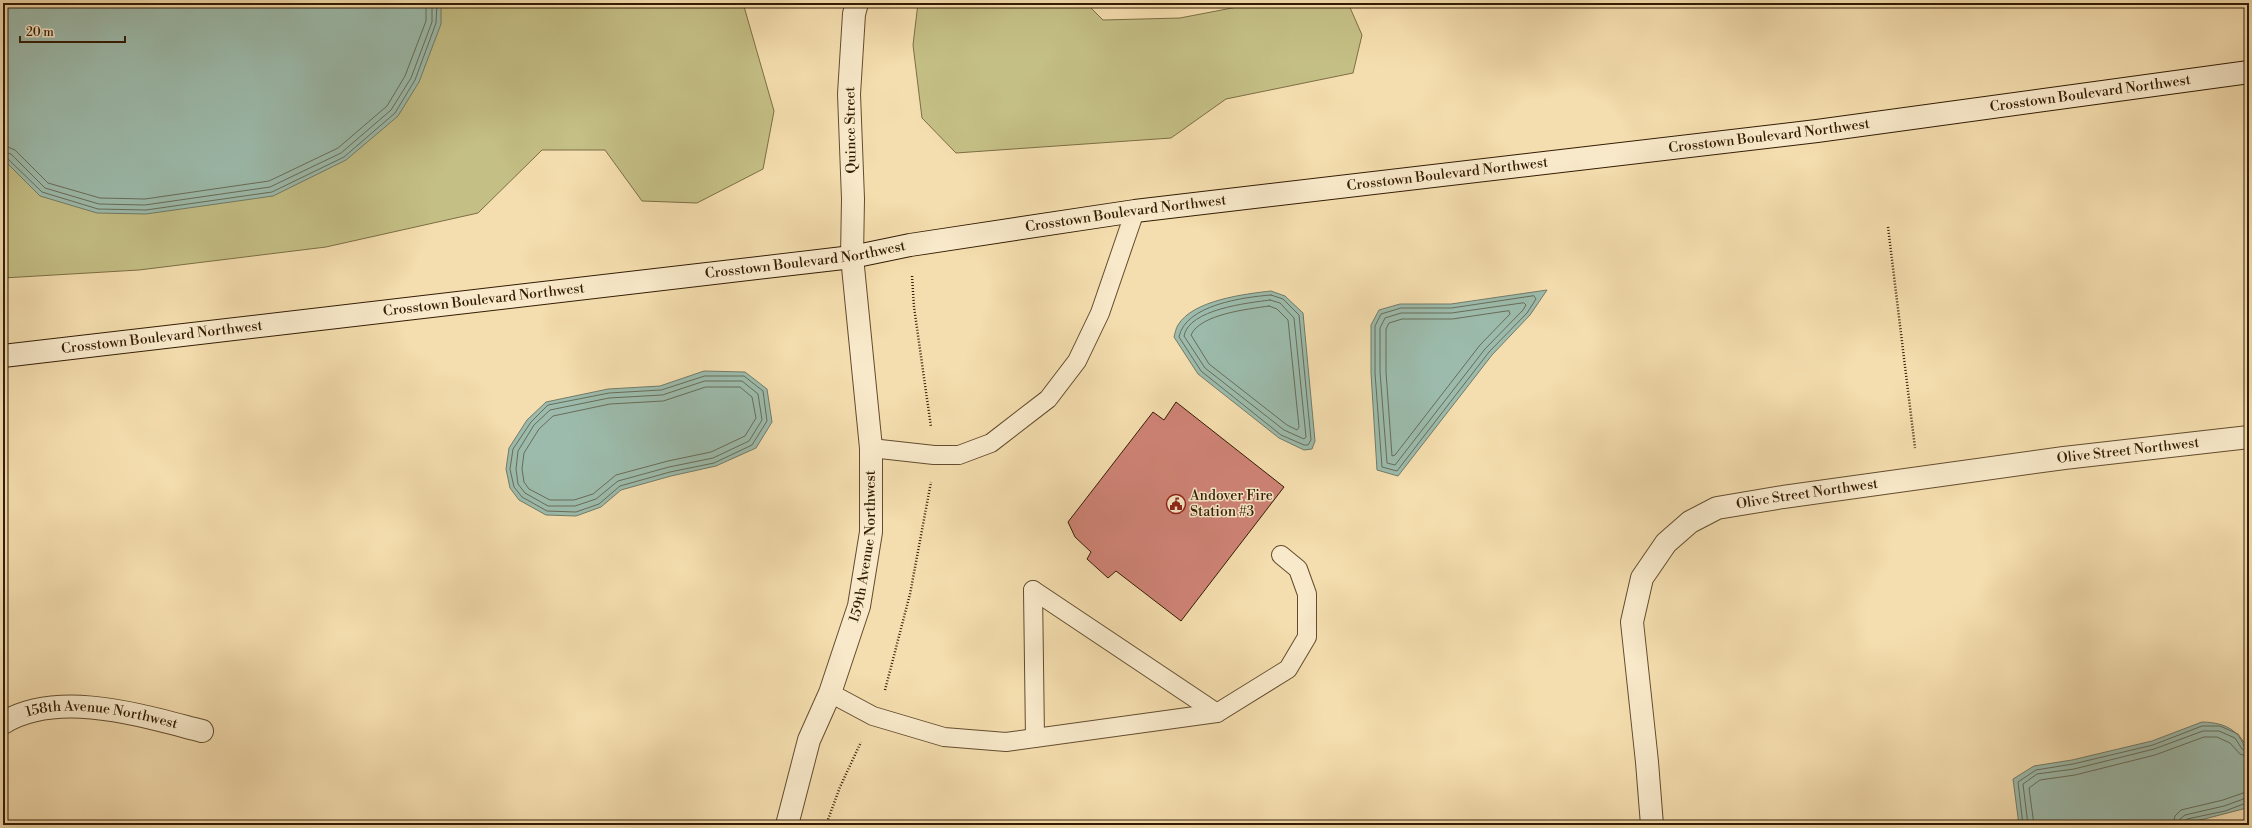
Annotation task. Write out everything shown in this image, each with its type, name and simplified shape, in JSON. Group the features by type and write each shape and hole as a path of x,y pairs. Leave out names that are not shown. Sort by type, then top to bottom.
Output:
{"street":[{"name":"Quince Street","path":"852,257 853,199 849,94 854,14 857,3"},
{"name":"Crosstown Boulevard Northwest","path":"3,356 852,257 910,245 1135,210 1817,131 2249,72"},
{"name":"159th Avenue Northwest","path":"787,825 808,740 830,693 859,606 871,532 871,448 852,257"},
{"name":"Olive Street Northwest","path":"1652,825 1647,762 1632,622 1642,578 1666,544 1690,522 1717,508 2064,458 2249,437"},
{"name":"158th Avenue Northwest","path":"3,723 16,715 58,706 122,711 202,731"}],"lane":[{"path":"871,448 934,456 960,455 991,444 1048,399 1077,361 1100,313 1135,210"},
{"path":"830,693 873,716 944,737 1006,742 1217,713 1288,669 1307,637 1307,594 1298,569 1281,555"},
{"path":"1036,738 1033,590 1217,713"}],"path":[{"path":"1888,227 1919,479"}],"shaded area":[{"path":"3,3 743,3 774,111 763,169 697,203 642,201 605,150 542,150 478,213 326,247 139,270 3,278"},
{"path":"918,3 1086,3 1103,20 1180,18 1258,3 1348,3 1362,35 1353,73 1226,99 1171,138 956,153 922,118 913,45"}],"water":[{"path":"3,3 441,3 441,24 419,82 398,116 346,160 273,196 146,214 97,213 40,196 3,159"},
{"path":"1547,290 1530,315 1492,355 1398,476 1377,470 1371,373 1371,325 1379,310 1400,304 1451,304"},
{"path":"1271,291 1285,296 1303,313 1315,441 1312,449 1304,450 1279,438 1198,374 1174,337 1178,325 1185,316 1207,304 1234,296"},
{"path":"704,371 745,372 767,389 772,422 756,448 716,466 671,476 621,490 601,507 576,516 546,515 519,500 510,488 506,469 509,448 527,420 546,402 608,389 660,386"},
{"path":"2202,722 2218,724 2230,729 2239,737 2244,747 2249,773 2249,805 2243,809 2185,824 2019,825 2013,779 2034,766 2072,760 2152,741"}],"building":[{"name":"Andover Fire Station #3","path":"1176,402 1284,487 1181,621 1116,571 1108,578 1087,559 1091,552 1075,537 1068,522 1153,412 1164,420"}],"place":[{"name":"Andover Fire Station #3","path":"1176,504"}]}
